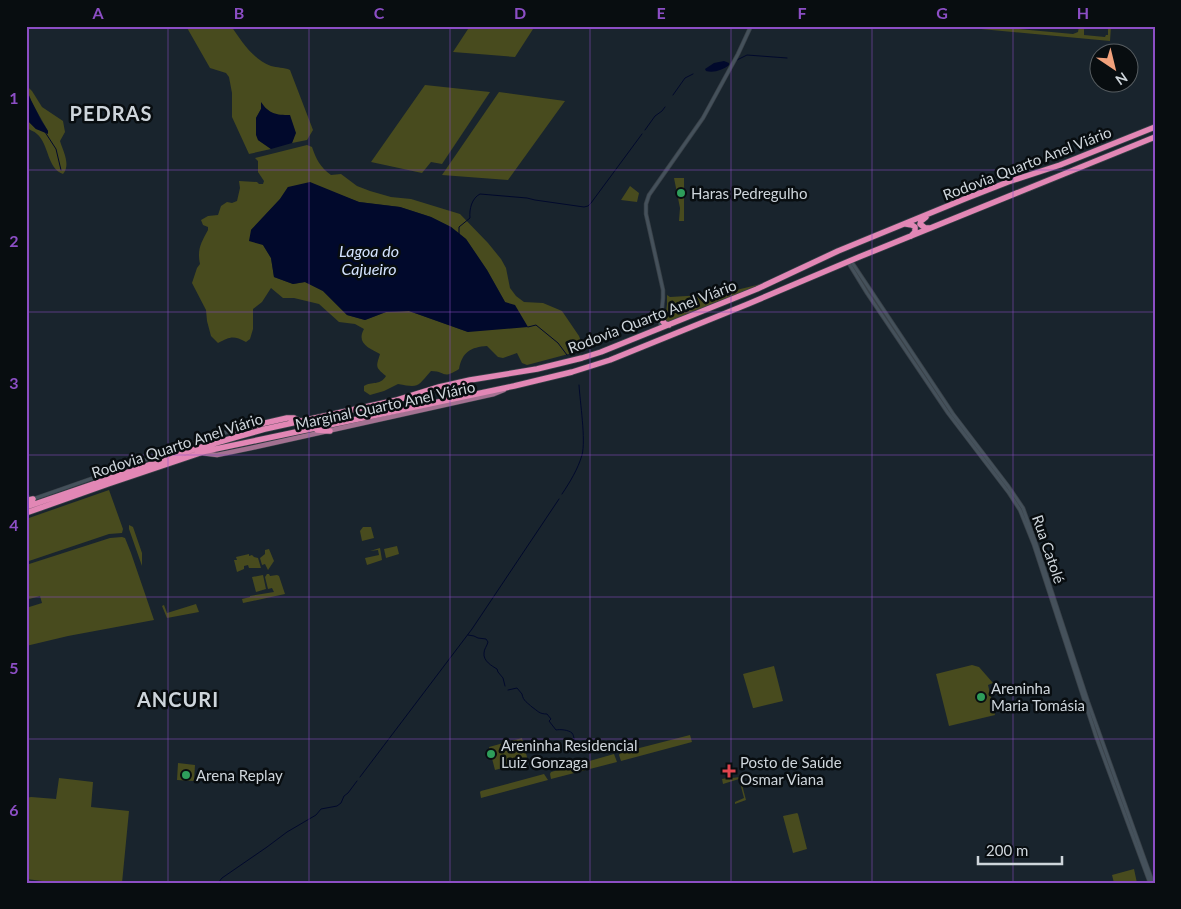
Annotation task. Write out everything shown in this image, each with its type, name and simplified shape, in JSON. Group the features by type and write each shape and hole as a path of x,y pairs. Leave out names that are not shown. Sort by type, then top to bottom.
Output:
{"highway":[{"name":"Rodovia Quarto Anel Viário","path":"26,507 231,434 301,422 397,400 439,387 556,365 582,358 630,341 757,289 838,251 936,210 1060,165 1155,127"},
{"name":"Rodovia Quarto Anel Viário","path":"26,513 201,453 514,386 572,372 610,360 849,261 1155,138"},
{"path":"1104,148 1108,156"},
{"path":"931,228 924,227 920,221 936,210"},
{"path":"902,224 914,226 915,232 911,236"},
{"path":"661,319 665,324 669,325"},
{"path":"683,319 687,329"},
{"path":"630,341 632,351"},
{"path":"470,380 463,386 471,395"},
{"path":"307,430 330,430"},
{"path":"231,434 235,445"},
{"path":"26,501 33,499"}],"main road":[{"name":"Marginal Quarto Anel Viário","path":"201,453 217,455 494,394 514,386"}],"street":[{"path":"660,329 663,290 646,214 646,204 649,195 703,118 751,26"},
{"name":"Rua Catolé","path":"849,261 868,293 926,376 948,413 1006,487 1020,510 1034,545 1067,649 1151,883"},
{"path":"26,497 33,499 182,446 231,434"},
{"path":"26,882 30,883"}],"green space":[{"path":"186,26 231,26 248,49 259,59 271,66 290,70 313,130 307,140 292,143 294,137 275,115 261,103 261,109 256,118 258,140 271,149 249,154 232,117 232,93 229,77 226,73 210,68"},
{"path":"470,26 535,26 515,57 453,52"},
{"path":"949,26 985,26 1073,34 1078,32 1079,26 1081,26 1081,28 1084,28 1084,35 1105,37 1108,35 1108,26 1111,26 1110,41"},
{"path":"26,85 42,107 63,121 65,132 60,141 66,166 63,174 54,167 41,138 35,132 26,128 26,119 36,129 48,131 31,101"},
{"path":"425,85 490,92 442,164 431,162 422,173 371,162"},
{"path":"499,92 565,101 508,180 442,175"},
{"path":"307,145 312,147 319,162 331,175 341,174 357,186 370,191 391,197 411,199 460,214 501,259 506,268 510,288 516,296 524,302 543,303 562,311 579,336 583,347 576,352 527,365 522,363 517,353 503,358 498,357 487,346 476,348 472,349 462,358 459,369 450,374 431,371 417,385 398,384 370,395 364,391 364,386 379,382 386,376 377,366 380,354 368,347 363,341 362,334 364,329 355,324 339,322 319,304 294,298 283,298 271,288 262,302 253,309 253,329 250,339 246,342 238,338 232,338 218,343 211,336 206,310 192,283 200,264 200,246 208,230 208,227 203,225 201,220 208,216 218,215 221,206 227,202 237,201 240,188 239,181 263,184 264,181 258,172 258,161 255,158","holes":["288,187 335,193 359,202 400,207 431,217 451,227 466,239 487,270 505,302 468,332 409,311 386,312 365,320 347,315 323,291 305,282 293,284 274,277 271,258 251,230 280,199"]},
{"name":"Haras Pedregulho","path":"674,178 684,178 684,221 679,221 680,208"},
{"path":"630,186 639,193 637,202 621,200"},
{"path":"765,283 668,323 665,321 667,295 670,297 720,294"},
{"path":"109,490 123,529 122,533 109,534 26,562 26,519"},
{"path":"129,525 133,527 142,553 142,566 129,529"},
{"path":"363,527 371,527 374,538 362,541 360,531"},
{"path":"110,538 125,538 131,553 154,620 26,646 26,608 42,603 40,596 26,600 26,565"},
{"path":"397,546 399,554 386,558 384,549"},
{"path":"380,548 382,560 367,565 365,558 379,555 378,550 370,551"},
{"path":"269,549 274,561 268,570 265,564 262,565 260,558 265,554 265,550"},
{"path":"249,554 249,556 252,555 258,558 261,568 249,568 248,565 237,572 234,560 237,560 236,557"},
{"path":"267,574 279,576 285,594 243,603 242,599 250,596 274,592 272,588 268,589 265,577"},
{"path":"263,575 266,589 256,592 252,577"},
{"path":"196,604 199,612 167,618 162,606 164,605 167,613"},
{"path":"972,665 979,667 993,683 988,685 995,715 949,726 936,674"},
{"path":"774,666 783,701 753,708 743,674"},
{"path":"690,735 692,742 621,761 619,755 620,753"},
{"path":"522,738 528,761 495,770 489,747"},
{"path":"614,754 617,762 551,779 551,772"},
{"name":"Arena Replay","path":"178,763 195,765 194,781 177,780"},
{"path":"544,774 548,780 481,798 481,791"},
{"path":"740,777 746,800 735,804 735,802 744,798 739,779 723,784 722,779"},
{"path":"59,778 93,782 91,807 129,811 122,883 59,883 26,879 26,798 56,799"},
{"path":"797,813 807,849 793,853 783,816"},
{"path":"1134,869 1137,883 1114,883 1112,875"}],"water":[{"path":"724,61 729,63 729,65 721,70 709,72 705,69 714,63"},
{"path":"26,90 48,134 36,129 26,119"},
{"path":"261,102 273,113 290,115 296,133 292,143 271,149 258,140 256,135 256,118 261,109"},
{"name":"Lagoa do Cajueiro","path":"310,182 359,202 400,207 431,217 451,227 466,239 487,270 505,302 515,305 528,327 468,332 409,311 386,312 365,320 347,315 323,291 305,282 293,284 274,277 271,258 263,245 249,241 251,230 280,199 288,187"}],"waterway":[{"path":"737,60 747,55 787,58"},
{"path":"673,95 685,78 693,74"},
{"path":"645,130 655,116 665,107"},
{"path":"45,132 56,149 61,170"},
{"path":"459,234 459,227 470,218 472,204 480,194 588,206 642,134"},
{"path":"528,327 536,325 558,343 567,355"},
{"path":"562,494 571,480 582,455 583,431 579,385"},
{"path":"360,777 472,629 559,499"},
{"path":"468,635 486,639 488,642 484,656 488,663 497,669 503,678 505,686"},
{"path":"508,690 517,688 527,703 539,712 547,714 551,719 549,721 556,730 569,731 578,743 586,742 590,745"},
{"path":"218,883 222,878 287,832 316,815 321,809 337,806 357,781"}],"place":[{"name":"Haras Pedregulho","path":"681,193"},
{"name":"Areninha Maria Tomásia","path":"981,697"},
{"name":"Areninha Residencial Luiz Gonzaga","path":"491,754"},
{"name":"Posto de Saúde Osmar Viana","path":"729,771"},
{"name":"Arena Replay","path":"186,775"}],"district":[{"name":"PEDRAS","path":"111,113"},
{"name":"ANCURI","path":"178,699"}]}
